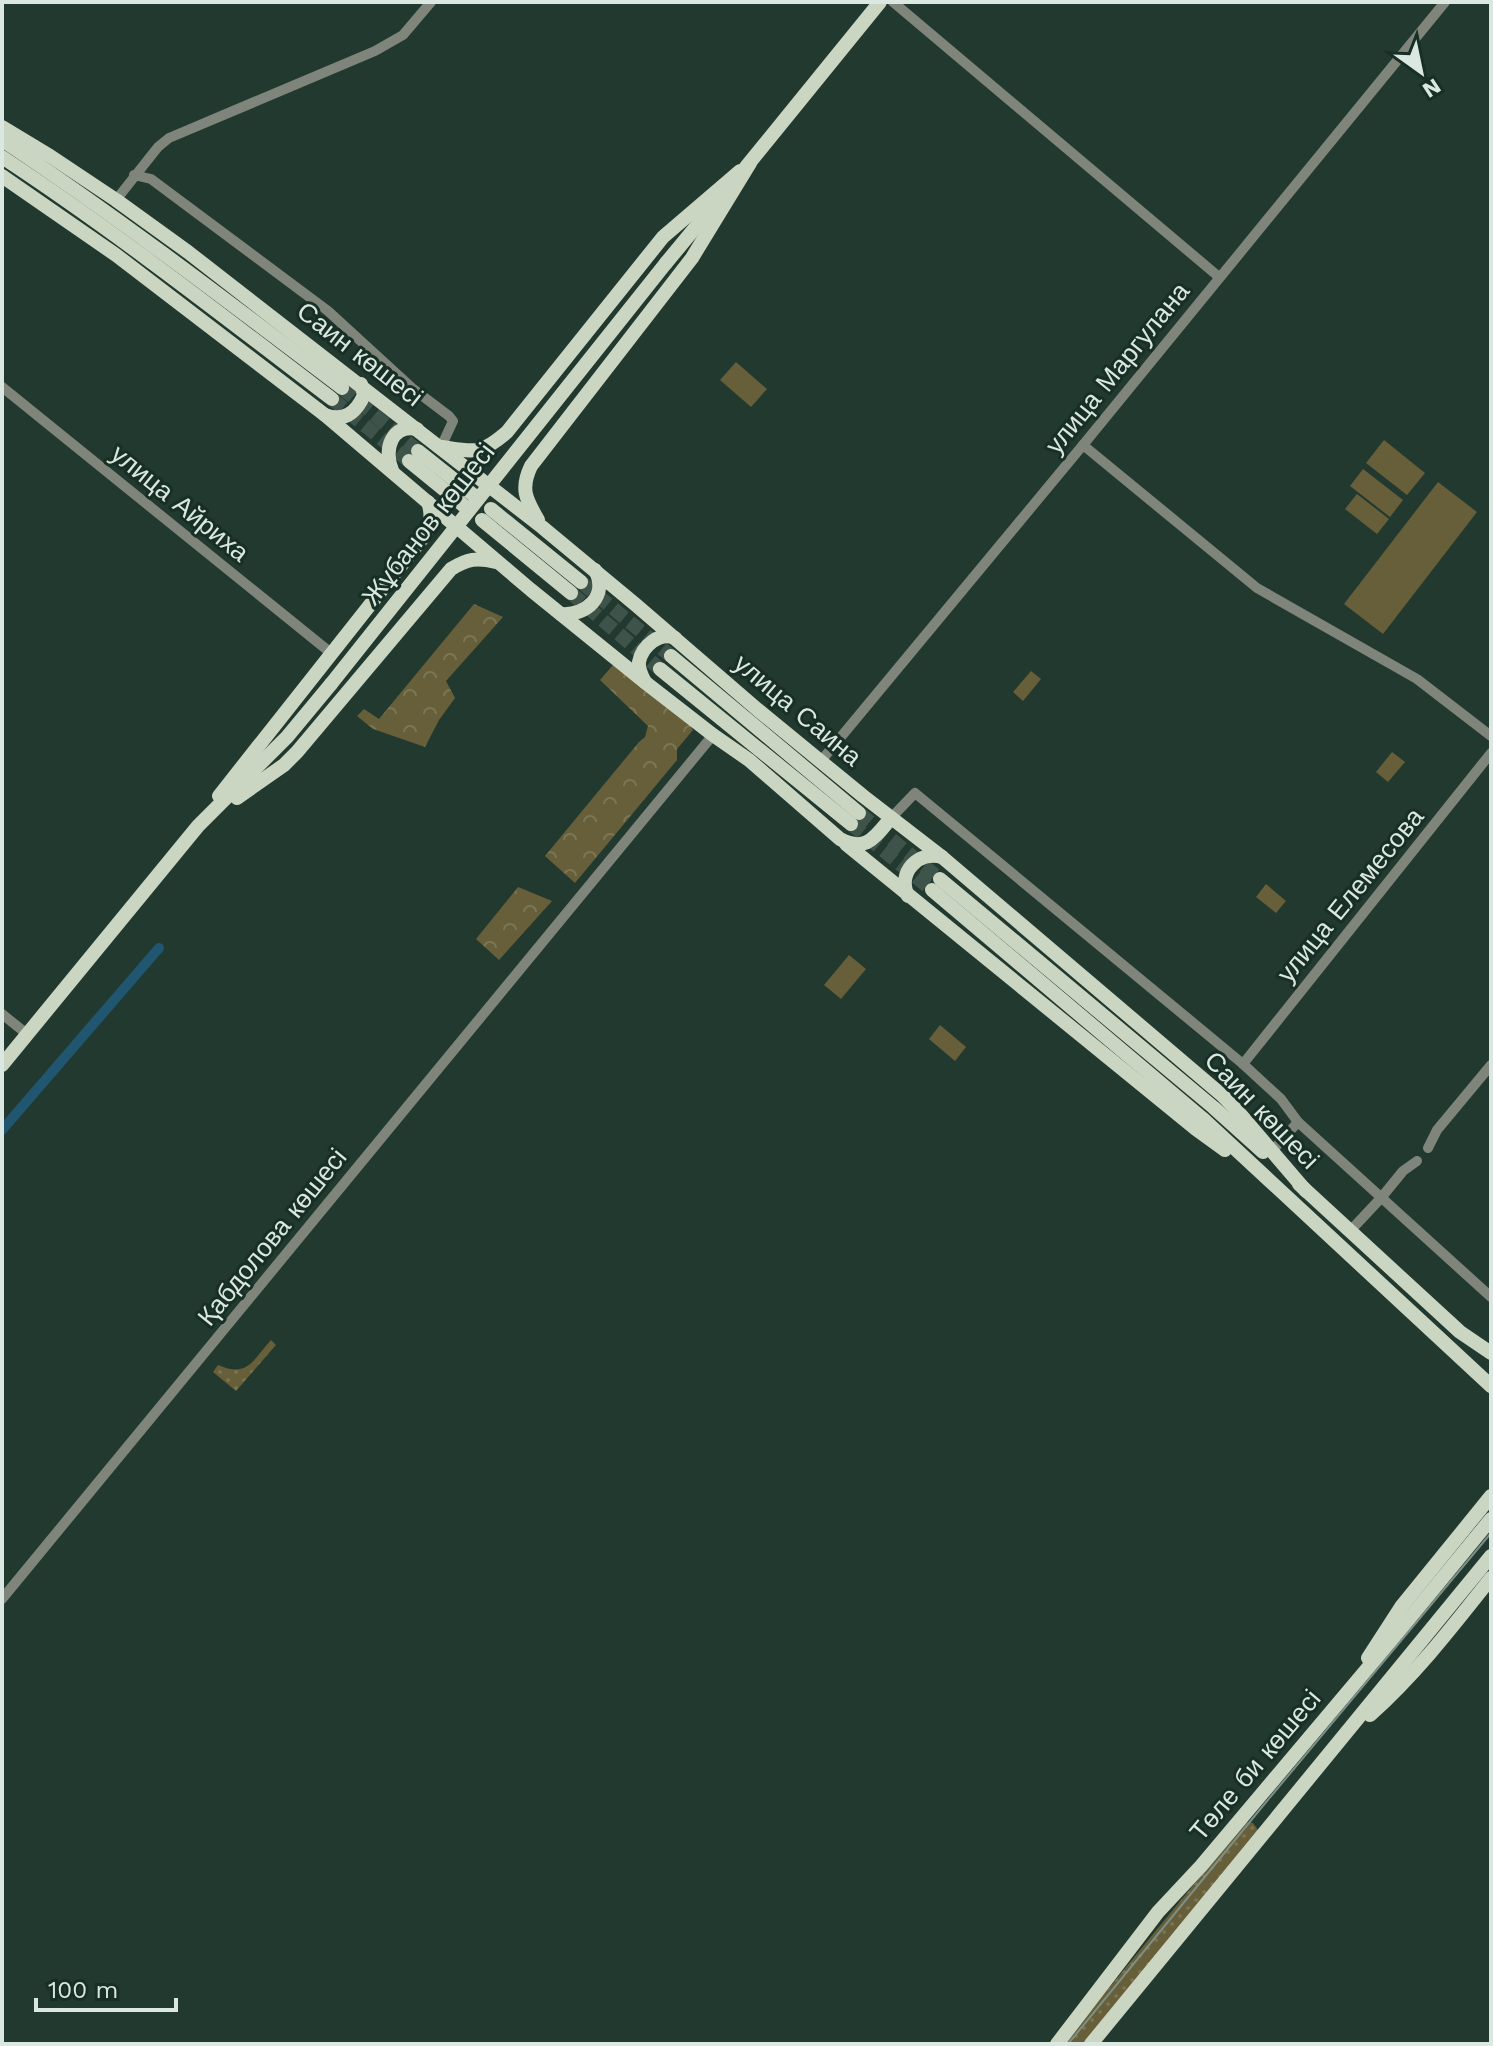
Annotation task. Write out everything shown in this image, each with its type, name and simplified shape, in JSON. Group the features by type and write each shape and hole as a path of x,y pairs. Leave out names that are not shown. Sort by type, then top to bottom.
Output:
{"main road":[{"name":"Жұбанов көшесі","path":"2,1065 198,826 287,737 331,684 666,263 880,2"},
{"name":"Саин көшесі","path":"2,127 116,200 188,252 542,527 675,638"},
{"name":"Саин көшесі","path":"2,140 166,254 337,393 2,157"},
{"path":"441,447 481,450 491,446 507,432 663,237 750,163"},
{"path":"542,527 527,501 525,488 531,466 692,258 750,163"},
{"path":"2,176 116,255 325,415 561,614 579,612 592,603 600,586 595,570"},
{"path":"325,415 337,418 353,412 364,395 361,384"},
{"path":"392,470 387,455 390,442 405,429 417,429"},
{"path":"414,456 468,500"},
{"path":"198,826 428,530 431,518 428,501"},
{"path":"486,515 576,587"},
{"path":"198,826 284,765 297,752 451,569 473,558 501,564"},
{"name":"Саин көшесі","path":"561,614 749,760 908,896 1196,1129 1271,1182"},
{"path":"646,683 639,667 645,648 661,637 669,635 675,638"},
{"name":"улица Саина","path":"675,638 891,818"},
{"path":"660,669 855,818 671,656"},
{"path":"840,839 852,845 865,843 891,818"},
{"name":"Саин көшесі","path":"891,818 942,857 1223,1096 1306,1191"},
{"path":"908,896 904,880 912,864 929,855 942,857"},
{"name":"Саин көшесі","path":"1306,1191 1213,1107 936,884 1202,1118 1491,1386"},
{"path":"1306,1191 1491,1360"},
{"path":"1460,1332 1491,1353"},
{"path":"1467,1364 1491,1393"},
{"path":"1341,1700 1389,1623 1491,1496"},
{"name":"Төле би көшесі","path":"1057,2044 1158,1912 1201,1866 1491,1519"},
{"name":"Төле би көшесі","path":"1091,2044 1491,1556"},
{"path":"1340,1741 1395,1693 1491,1578"},
{"path":"1263,1792 1259,1799 1262,1808 1268,1812 1283,1810"}],"street":[{"path":"116,200 134,175 169,138 375,51 403,35 431,2"},
{"path":"893,2 1219,277"},
{"name":"улица Маргулана","path":"821,761 1445,2"},
{"path":"134,175 151,179 328,311 412,388 449,416 453,421 441,447"},
{"name":"улица Айриха","path":"2,387 331,653"},
{"path":"1083,445 1257,588 1417,679 1491,736"},
{"name":"Қабдолова көшесі","path":"2,1599 713,735"},
{"name":"улица Елемесова","path":"1243,1064 1491,753"},
{"path":"891,818 915,793 1243,1064 1281,1099 1298,1122 1491,1297"},
{"path":"2,1014 27,1034"},
{"path":"1428,1148 1437,1130 1491,1065"},
{"path":"1272,1151 1298,1122"},
{"path":"1351,1230 1403,1171 1417,1161"}],"green space":[{"path":"736,362 767,389 751,407 720,380"},
{"path":"1384,440 1425,473 1407,495 1366,463"},
{"path":"1363,469 1403,500 1390,517 1350,486"},
{"path":"1438,482 1477,512 1383,634 1344,604"},
{"path":"1357,494 1389,519 1377,534 1345,509"},
{"path":"474,604 503,617 446,681 455,698 425,747 373,729 357,716 364,709 379,719"},
{"path":"613,665 689,723 693,730 677,749 677,760 575,883 545,856 645,737 648,726 600,680"},
{"path":"1031,671 1041,679 1023,701 1013,692"},
{"path":"1392,752 1405,762 1388,782 1376,772"},
{"path":"1266,884 1286,901 1276,913 1256,897"},
{"path":"518,887 552,901 499,960 476,939"},
{"path":"849,955 866,969 841,999 824,985"},
{"path":"940,1025 966,1047 955,1061 929,1039"},
{"path":"271,1340 276,1345 236,1391 213,1372 218,1365 236,1370 249,1365"},
{"path":"1245,1822 1253,1823 1258,1830 1254,1836 1084,2044 1063,2044"}],"waterway":[{"path":"2,1130 159,948"}],"tunnel":[{"path":"342,388 418,451"},
{"path":"332,399 409,461"},
{"path":"581,582 671,656"},
{"path":"571,593 660,669"},
{"path":"859,813 940,879"},
{"path":"851,824 932,890"}],"tram line":[{"path":"1068,2044 1491,1533"}]}
